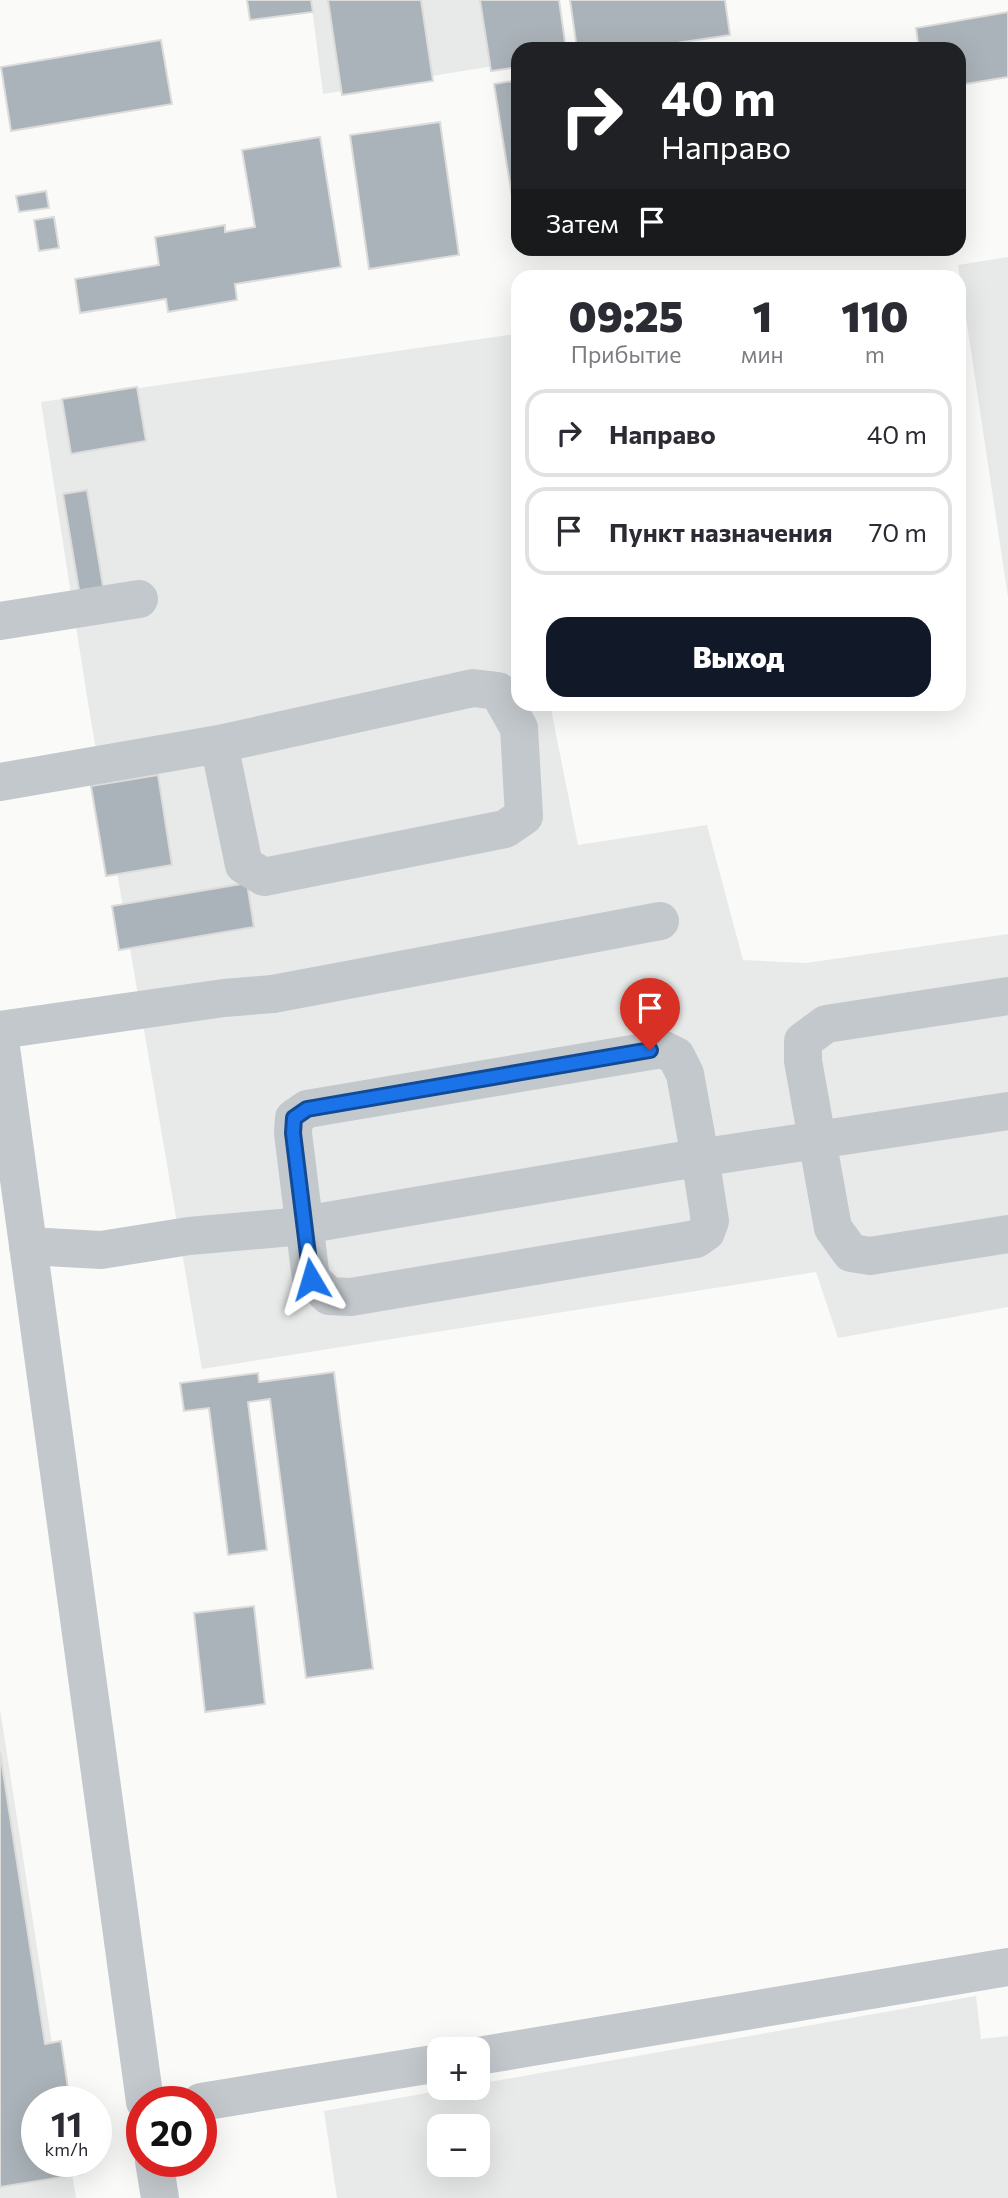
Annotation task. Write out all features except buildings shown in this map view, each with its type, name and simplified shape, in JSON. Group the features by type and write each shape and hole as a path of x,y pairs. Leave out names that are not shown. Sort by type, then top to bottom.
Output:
{"lane":[{"path":"0,621 139,599"},
{"path":"0,782 219,744 473,688 498,691 519,728 524,816 505,829 264,877 244,864 219,744"},
{"path":"0,1030 273,993 660,921"},
{"path":"1008,996 826,1024 803,1041 803,1061 832,1228 851,1252 870,1256 1008,1234"},
{"path":"0,1040 143,2086"},
{"path":"662,1049 676,1056 685,1074 710,1221 706,1232 696,1239 351,1297 329,1296 311,1279 305,1225 293,1133 294,1118 307,1109 662,1049"},
{"path":"28,1246 101,1250 189,1236 305,1225 700,1157 1008,1111"},
{"path":"490,2054 1008,1967"},
{"path":"217,2099 427,2065"},
{"path":"157,2177 160,2198"}],"shaded area":[{"path":"311,0 559,0 565,42 511,42 511,63 323,94"},
{"path":"1008,257 1008,597 966,318 966,270 959,270 958,265"},
{"path":"511,335 511,711 551,711 578,845 707,825 743,960 806,963 1008,934 1008,1307 838,1338 816,1272 202,1369 88,703 41,402"},
{"path":"0,1709 59,2086 21,2086 21,2177 73,2177 76,2198 0,2198"},
{"path":"976,1996 981,2039 1008,2036 1008,2198 337,2198 324,2111 427,2093 427,2100 490,2100 490,2082"}],"route":[{"path":"311,1279 293,1133 294,1118 307,1109 650,1050"}]}
